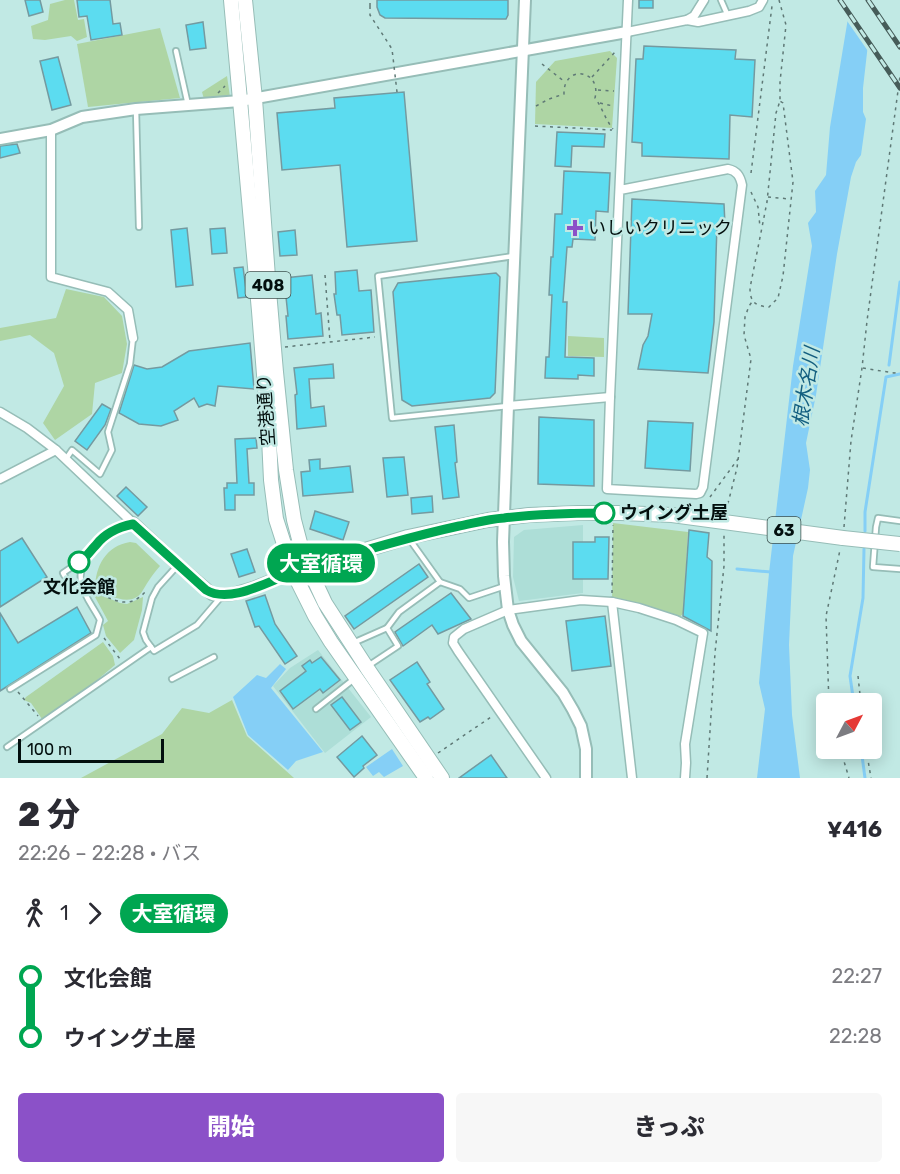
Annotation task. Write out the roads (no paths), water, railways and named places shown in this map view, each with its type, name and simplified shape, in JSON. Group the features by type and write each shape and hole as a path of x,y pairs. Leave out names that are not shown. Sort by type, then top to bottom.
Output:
{"main road":[{"name":"空港通り","path":"231,0 276,519 293,572 315,616 356,678 388,733 426,778"},
{"name":"空港通り","path":"245,0 255,99 269,291 286,470 294,520 308,567 325,603 442,778"},
{"name":"63","path":"293,572 408,537 504,518 578,513 672,515 900,544"}],"street":[{"path":"525,0 503,542 505,586 508,610 521,642 563,693 580,726 586,749 586,778"},
{"path":"620,190 728,169 734,170 740,177 742,185 703,487 700,493 607,489 628,0"},
{"path":"0,139 51,130 82,117 136,109 255,99 627,32 687,20 694,16 704,0"},
{"path":"687,20 698,22 749,11 759,7 763,0"},
{"path":"51,130 51,277 108,292 128,310 133,338"},
{"path":"508,406 610,397"},
{"path":"0,412 27,428 56,450 133,524 212,594 223,595 253,588 293,572"},
{"path":"0,479 56,450"},
{"path":"546,778 453,643 454,637 464,629 508,610 581,600 612,602 639,608 667,617 703,633 685,744 685,778"},
{"path":"612,602 632,778"}],"lane":[{"path":"722,0 728,16"},
{"path":"176,51 188,105"},
{"path":"136,109 139,227"},
{"path":"508,406 392,418 378,276 514,256"},
{"path":"65,459 72,450 100,474 112,450 108,432 129,364 133,338"},
{"path":"900,521 878,518 873,567 900,568"},
{"path":"12,688 96,635 100,620 82,585 81,571 87,556 97,543 122,526 133,524"},
{"path":"408,537 440,582 460,589 469,598 505,586"},
{"path":"82,585 70,586 63,573 87,556"},
{"path":"178,565 158,587 152,598 143,633 154,651 197,625 223,595"},
{"path":"351,644 387,628 399,612 440,582"},
{"path":"367,668 398,646 387,628"},
{"path":"7,747 151,647"},
{"path":"172,680 214,657"},
{"path":"316,709 356,678"}],"water":[{"name":"根木名川","path":"851,0 873,0 863,88 863,112 866,119 861,155 851,177 837,254 816,395 806,443 810,470 808,488 793,556 789,645 792,715 800,778 757,778 765,709 759,683 769,573 793,366 812,246 808,223 816,212 815,191 826,175 830,127"},
{"path":"280,664 286,669 271,688 323,752 296,761 288,770 248,735 233,697 257,675 266,678"},
{"path":"392,749 403,766 384,777 379,772 373,776 366,767"}],"waterway":[{"path":"889,365 900,282"},
{"path":"865,531 865,512 886,377 900,374"},
{"path":"852,693 850,676 863,598 864,549"},
{"path":"737,569 771,572"},
{"path":"862,759 865,778"}],"railway":[{"path":"840,0 900,88"},
{"path":"868,0 900,47"}],"place":[{"name":"いしいクリニック","path":"575,228"},
{"name":"ウイング土屋","path":"604,513"},
{"name":"文化会館","path":"79,562"}]}
